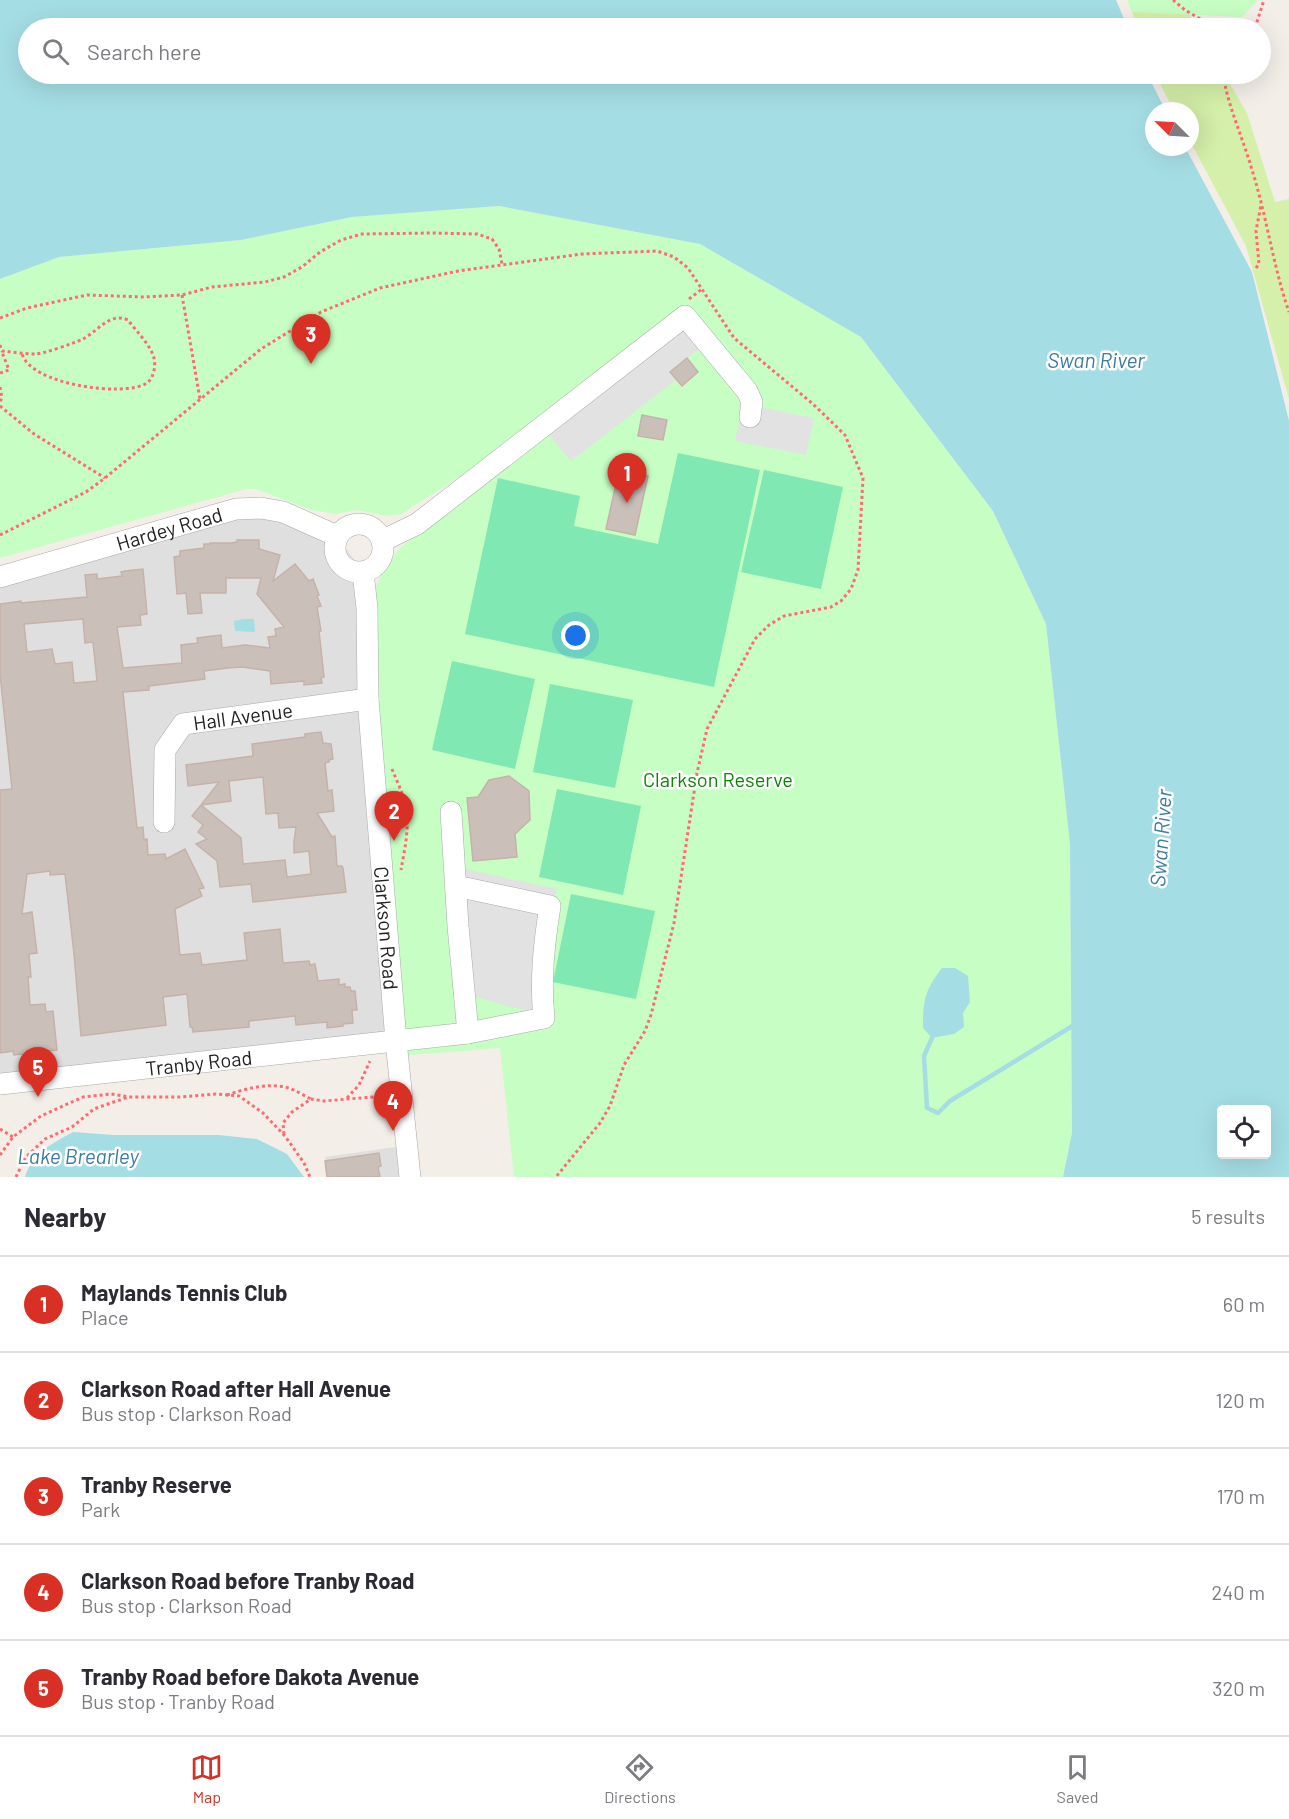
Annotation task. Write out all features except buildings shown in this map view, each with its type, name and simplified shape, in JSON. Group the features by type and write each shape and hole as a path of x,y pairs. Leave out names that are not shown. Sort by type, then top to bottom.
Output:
{"street":[{"path":"382,541 417,524 685,316 747,391 752,402 750,417"},
{"name":"Hardey Road","path":"0,577 236,509 261,508 283,512 337,536"},
{"path":"362,523 370,526 378,532 382,541 383,549 377,564 363,572 354,572 345,568 335,554 334,544 337,536 343,528 352,524 362,523"},
{"name":"Clarkson Road","path":"363,572 367,608 368,699 396,1041 410,1177"},
{"name":"Hall Avenue","path":"164,822 165,750 183,724 368,699"},
{"path":"451,812 468,1033"},
{"name":"Tranby Road","path":"0,1084 468,1033 543,1018 541,988 544,943 550,906 456,885"}],"path":[{"path":"1173,0 1199,18"},
{"path":"1258,18 1264,0"},
{"path":"1225,84 1262,203 1281,288 1289,312"},
{"path":"1256,268 1259,264 1256,231 1262,203"},
{"path":"0,318 27,308 87,295 144,297 182,295 212,287 265,282 284,277 341,240 362,234 477,234 492,239 499,249 502,264"},
{"path":"0,535 86,492 261,349 321,312 380,288 458,271 582,254 657,251 674,257 688,268 734,338 813,404 845,435 863,478 858,570 851,589 841,601 831,607 784,616 769,625 755,639 707,729 696,773 674,923 651,1016 645,1031 624,1065 610,1106 600,1124 556,1177"},
{"path":"182,295 200,400"},
{"path":"2,351 37,354 81,340 113,318 122,318 128,320 150,349 155,362 152,378 147,383 134,387 114,388 78,386 61,382 29,365 22,353"},
{"path":"0,345 9,370 0,373"},
{"path":"0,387 2,398 0,404 34,434 105,478"},
{"path":"346,1099 359,1085 370,1063 369,1044"},
{"path":"226,1095 240,1090 266,1086 286,1087 311,1099 324,1101 401,1095"},
{"path":"0,1155 13,1137 41,1116 83,1097 111,1094 129,1097 226,1095 239,1096 263,1113 285,1136 304,1163 310,1177"},
{"path":"16,1177 25,1158 45,1139 72,1127 94,1109 129,1097"},
{"path":"285,1136 283,1123 292,1112 311,1099"},
{"path":"0,1129 13,1137"}],"shaded area":[{"path":"687,326 703,346 669,372 676,380 571,461 548,434"},
{"path":"743,404 814,418 806,455 735,441"},
{"path":"235,506 337,536 363,572 396,1041 0,1084 0,577"},
{"path":"448,865 557,889 539,960 541,1015 458,992"},
{"path":"402,1146 405,1177 329,1177 325,1157"}],"green space":[{"path":"1127,0 1258,0 1242,17 1132,12"},
{"path":"1132,12 1188,12 1191,18 1134,18"},
{"path":"1160,84 1230,84 1247,113 1275,202 1289,199 1289,399 1246,246 1198,156 1199,102 1169,102"},
{"name":"Clarkson Reserve","path":"499,206 700,244 861,337 993,511 1046,624 1070,844 1072,1133 1063,1177 514,1177 500,1048 397,1056 367,608 384,568 400,548 556,415 401,514 386,516 357,510 336,514 311,510 256,489 246,489 0,558 0,279 59,257 241,240 352,217"},
{"path":"678,453 760,470 714,687 465,634 498,478 580,496 574,526 658,544"},
{"path":"764,470 843,487 821,589 741,572"},
{"path":"452,661 535,679 515,769 432,750"},
{"path":"550,684 633,700 615,788 533,772"},
{"path":"557,789 641,806 623,895 539,877"},
{"path":"571,894 655,911 636,999 553,982"}],"water":[{"name":"Swan River","path":"0,0 1116,0 1124,18 18,18 18,84 1152,84 1161,102 1145,102 1145,156 1190,156 1252,272 1289,421 1289,1177 1063,1177 1072,1133 1070,844 1046,624 993,511 861,337 700,244 499,206 352,217 241,240 59,257 0,279"},
{"path":"254,619 255,632 235,631 234,621"},
{"path":"942,968 955,968 968,976 970,1002 963,1013 964,1027 954,1034 932,1038 923,1028 925,1003 929,989"},
{"name":"Lake Brearley","path":"73,1132 113,1135 219,1135 257,1139 287,1154 304,1177 25,1177 38,1155"}],"waterway":[{"path":"932,1038 924,1056 927,1108 938,1113 950,1101 1074,1025"}],"place":[{"name":"Tranby Reserve","path":"311,364"},
{"name":"Maylands Tennis Club","path":"627,503"},
{"name":"Clarkson Road after Hall Avenue","path":"394,841"},
{"name":"Tranby Road before Dakota Avenue","path":"38,1097"},
{"name":"Clarkson Road before Tranby Road","path":"393,1131"}]}
